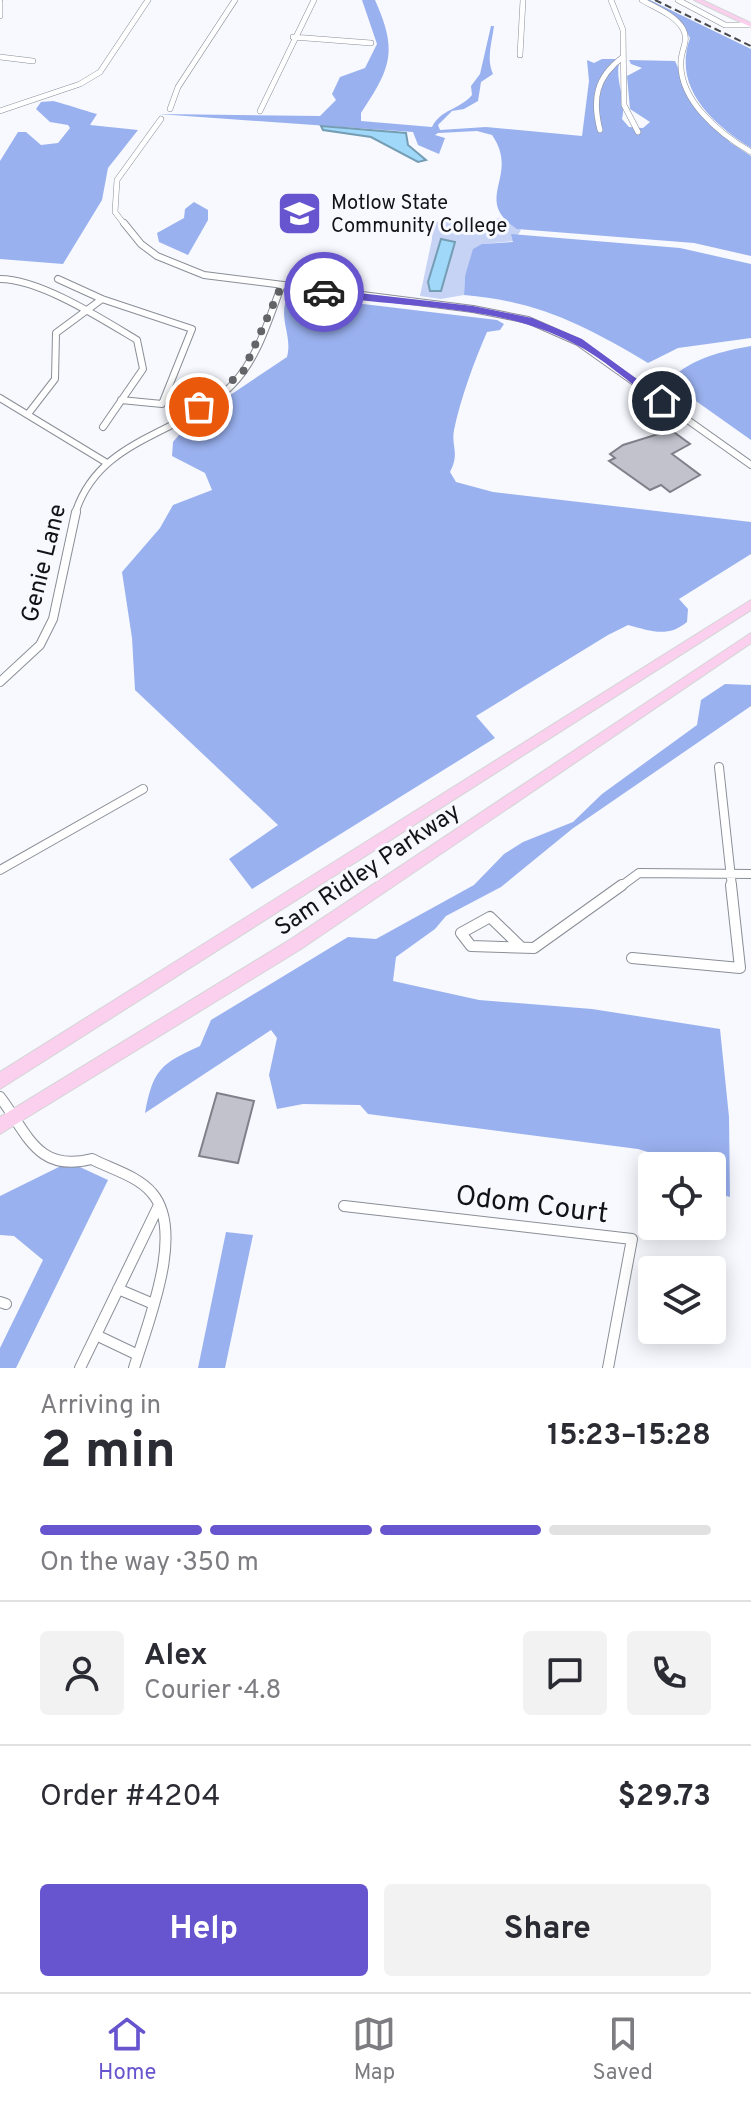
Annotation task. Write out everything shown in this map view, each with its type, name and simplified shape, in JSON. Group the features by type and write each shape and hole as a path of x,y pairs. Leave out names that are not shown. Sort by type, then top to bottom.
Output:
{"main road":[{"path":"697,0 751,25"},
{"path":"713,0 751,17"},
{"name":"Sam Ridley Parkway","path":"0,1081 751,604"},
{"name":"Sam Ridley Parkway","path":"0,1126 296,944 751,637"}],"street":[{"path":"0,111 80,84 100,72 148,0"},
{"path":"170,109 178,87 235,0"},
{"path":"260,111 293,37 314,0"},
{"path":"520,55 523,0"},
{"path":"611,0 623,30 624,105 638,132"},
{"path":"642,0 671,16 684,30 686,43 680,59 698,109 735,144 751,152"},
{"path":"678,0 725,25 751,25"},
{"path":"0,2 0,16"},
{"path":"293,37 371,43"},
{"path":"0,57 33,61"},
{"path":"600,130 593,98 608,67 623,57"},
{"path":"161,119 117,180 115,212 141,244 177,266 232,281 473,309 528,320 578,342 751,465"},
{"path":"0,279 15,279 86,311 137,340 143,369 103,427"},
{"path":"58,279 102,299 192,329 162,404 121,400"},
{"name":"Genie Lane","path":"0,682 44,640 60,594 78,502 97,471 214,397 243,372 281,287"},
{"path":"28,414 43,401 54,382 59,366 54,341 56,333 102,299"},
{"path":"0,398 72,446 107,463"},
{"path":"632,958 740,968 719,767"},
{"path":"0,870 143,789"},
{"path":"521,947 490,917 461,933 471,946 534,948 639,873 751,874"},
{"path":"0,1097 16,1116 34,1147 49,1161 72,1167 92,1159 152,1193 167,1220 164,1255 134,1368"},
{"path":"80,1368 159,1205"},
{"name":"Odom Court","path":"344,1206 632,1239 608,1368"},
{"path":"118,1289 151,1303"},
{"path":"96,1335 138,1355"}],"shaded area":[{"path":"362,0 375,0 389,46 385,71 361,113 361,121 432,127 440,117 472,95 471,86 480,74 491,26 494,26 490,56 493,74 481,82 478,101 464,109 452,111 438,125 440,130 486,127 582,136 589,81 587,60 594,63 602,59 616,59 619,63 622,119 629,127 643,128 650,122 630,109 627,76 642,68 629,60 675,61 697,110 731,143 751,156 751,256 694,243 517,229 498,208 502,163 500,150 492,135 477,131 438,133 435,135 445,138 439,154 418,145 413,132 158,114 320,116 336,100 332,94 340,77 365,68 377,44"},
{"path":"643,0 650,0 751,49 751,148 710,116 691,88 686,56 690,38 681,23"},
{"path":"53,101 97,114 90,125 138,130 108,168 102,200 63,264 0,259 0,161 18,132 26,132 41,145 58,143 70,128 50,122 36,109 41,102"},
{"path":"321,126 406,133 408,145 426,160 418,162 371,137 323,130"},
{"path":"194,202 208,210 208,220 188,255 159,242 157,233 184,218 185,209"},
{"path":"500,218 521,230 514,241 482,244 465,276 464,295 441,299 420,296 432,239 431,231 418,221 467,223"},
{"path":"511,234 680,248 751,264 751,338 678,348 648,363 560,317 515,303 464,295 465,276 473,249 482,244 513,242"},
{"path":"441,239 455,242 441,291 430,291 428,282"},
{"path":"288,295 497,320 504,324 500,330 487,332 464,392 453,436 455,455 450,472 456,482 493,492 751,522 751,554 679,599 688,609 687,622 680,627 659,632 628,625 608,635 476,716 495,738 252,889 229,859 278,825 135,690 132,638 122,572 160,528 173,505 212,490 205,473 172,456 173,442 190,422 287,357 284,311"},
{"path":"751,346 751,440 679,389 671,379 698,361"},
{"path":"725,684 751,685 751,706 572,829 501,887 446,916 435,929 396,957 393,981 479,1000 592,1009 720,1029 729,1117 730,1197 726,1196 726,1152 648,1152 368,1114 360,1105 303,1104 277,1109 269,1075 277,1038 271,1030 145,1113 151,1087 160,1070 200,1046 211,1020 348,937 376,939 474,885 504,854 523,842 573,822 602,794 697,725 701,700"},
{"path":"69,1162 108,1180 16,1368 0,1368 0,1348 43,1260 14,1236 0,1235 0,1196"},
{"path":"226,1232 253,1235 225,1368 198,1368"}],"building":[{"path":"671,430 690,444 672,454 700,475 670,492 661,485 650,490 609,461 615,458 610,454 623,445"},
{"path":"217,1093 254,1101 238,1163 199,1156"}],"railway":[{"path":"655,0 751,46"}],"way so far":[{"path":"199,407 243,372 254,354 281,287 324,292"}],"place":[{"name":"Motlow State Community College","path":"300,213"}],"route":[{"path":"324,292 473,309 528,320 578,342 662,401"}]}
